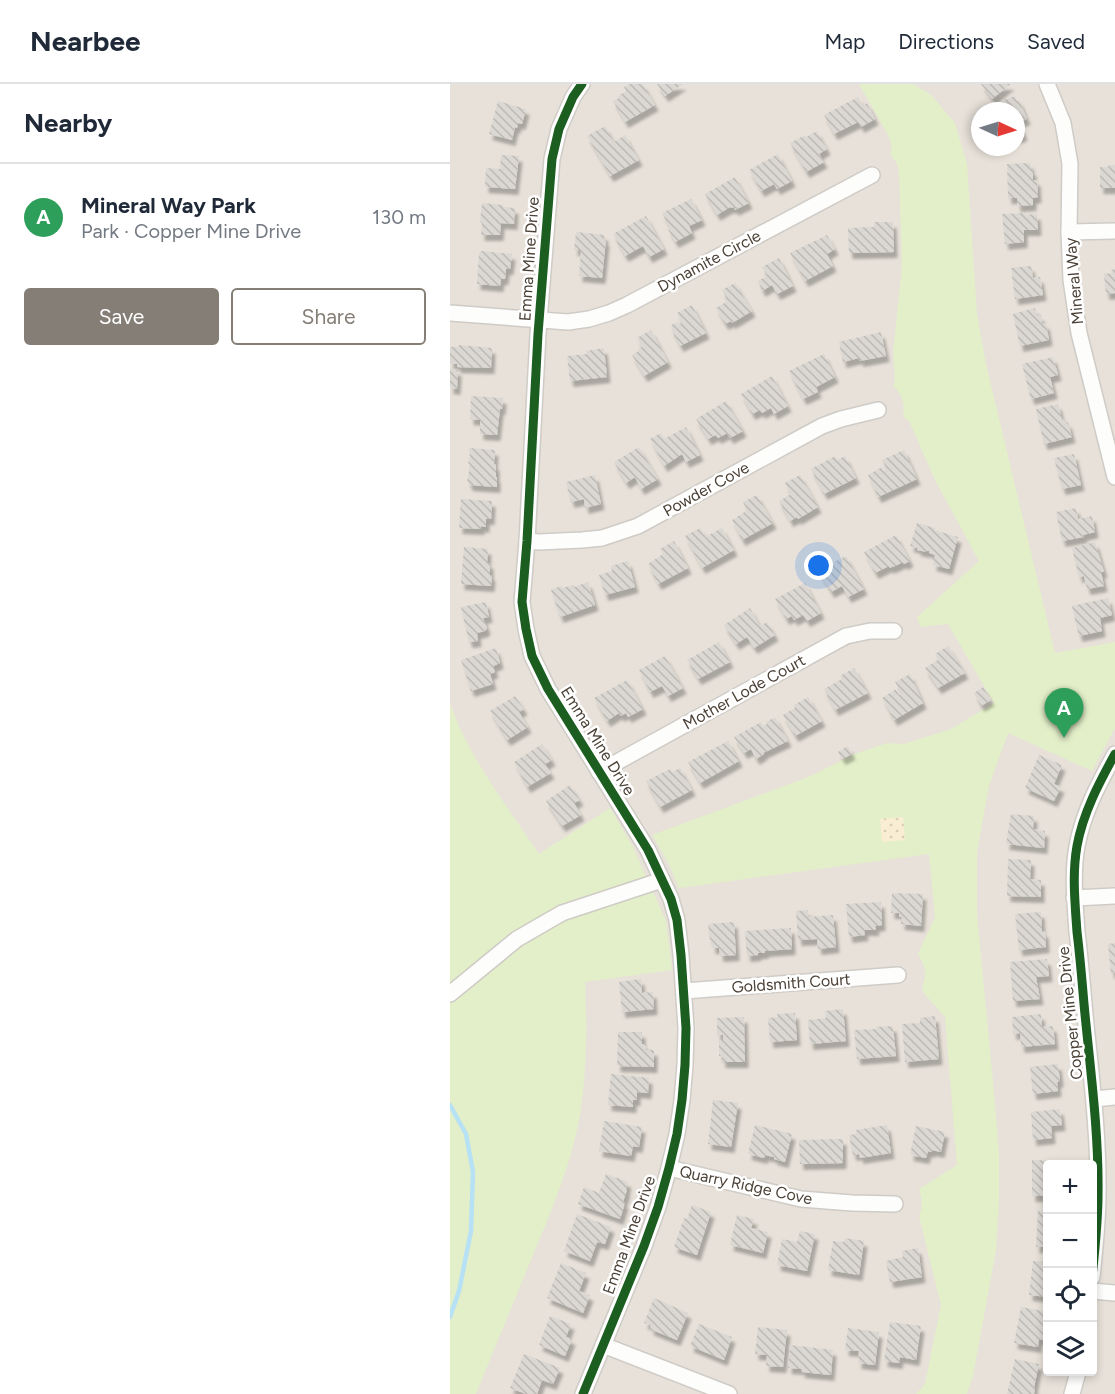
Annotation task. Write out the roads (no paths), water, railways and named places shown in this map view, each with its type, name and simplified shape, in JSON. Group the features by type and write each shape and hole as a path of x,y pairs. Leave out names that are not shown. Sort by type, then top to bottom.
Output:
{"street":[{"name":"Emma Mine Drive","path":"582,84 573,97 559,129 552,159 539,320 522,602 532,656 548,688 648,850 671,899 677,920 686,1028 683,1088 677,1134 669,1168 644,1246 583,1394"},
{"name":"Mineral Way","path":"1047,84 1063,123 1070,164 1071,280 1079,333 1112,453 1115,477"},
{"name":"Dynamite Circle","path":"450,313 568,322 609,313 872,176"},
{"path":"1069,232 1115,231"},
{"name":"Powder Cove","path":"527,541 602,538 638,526 822,426 878,410"},
{"name":"Mother Lode Court","path":"599,772 846,636 870,631 894,631"},
{"name":"Copper Mine Drive","path":"1093,1268 1098,1195 1097,1147 1074,898 1074,872 1083,821 1092,796 1115,754"},
{"path":"450,994 517,939 562,913 663,880"},
{"path":"1074,898 1115,896"},
{"name":"Goldsmith Court","path":"684,991 898,975"},
{"path":"1094,1099 1115,1097"},
{"name":"Quarry Ridge Cove","path":"669,1168 801,1198 895,1204"},
{"path":"1097,1291 1115,1293"},
{"path":"603,1345 729,1394"},
{"path":"1072,1394 1077,1376"}],"waterway":[{"path":"450,1105 466,1134 473,1172 471,1231 459,1291 450,1317"}],"place":[{"name":"Mineral Way Park","path":"1064,738"}]}
